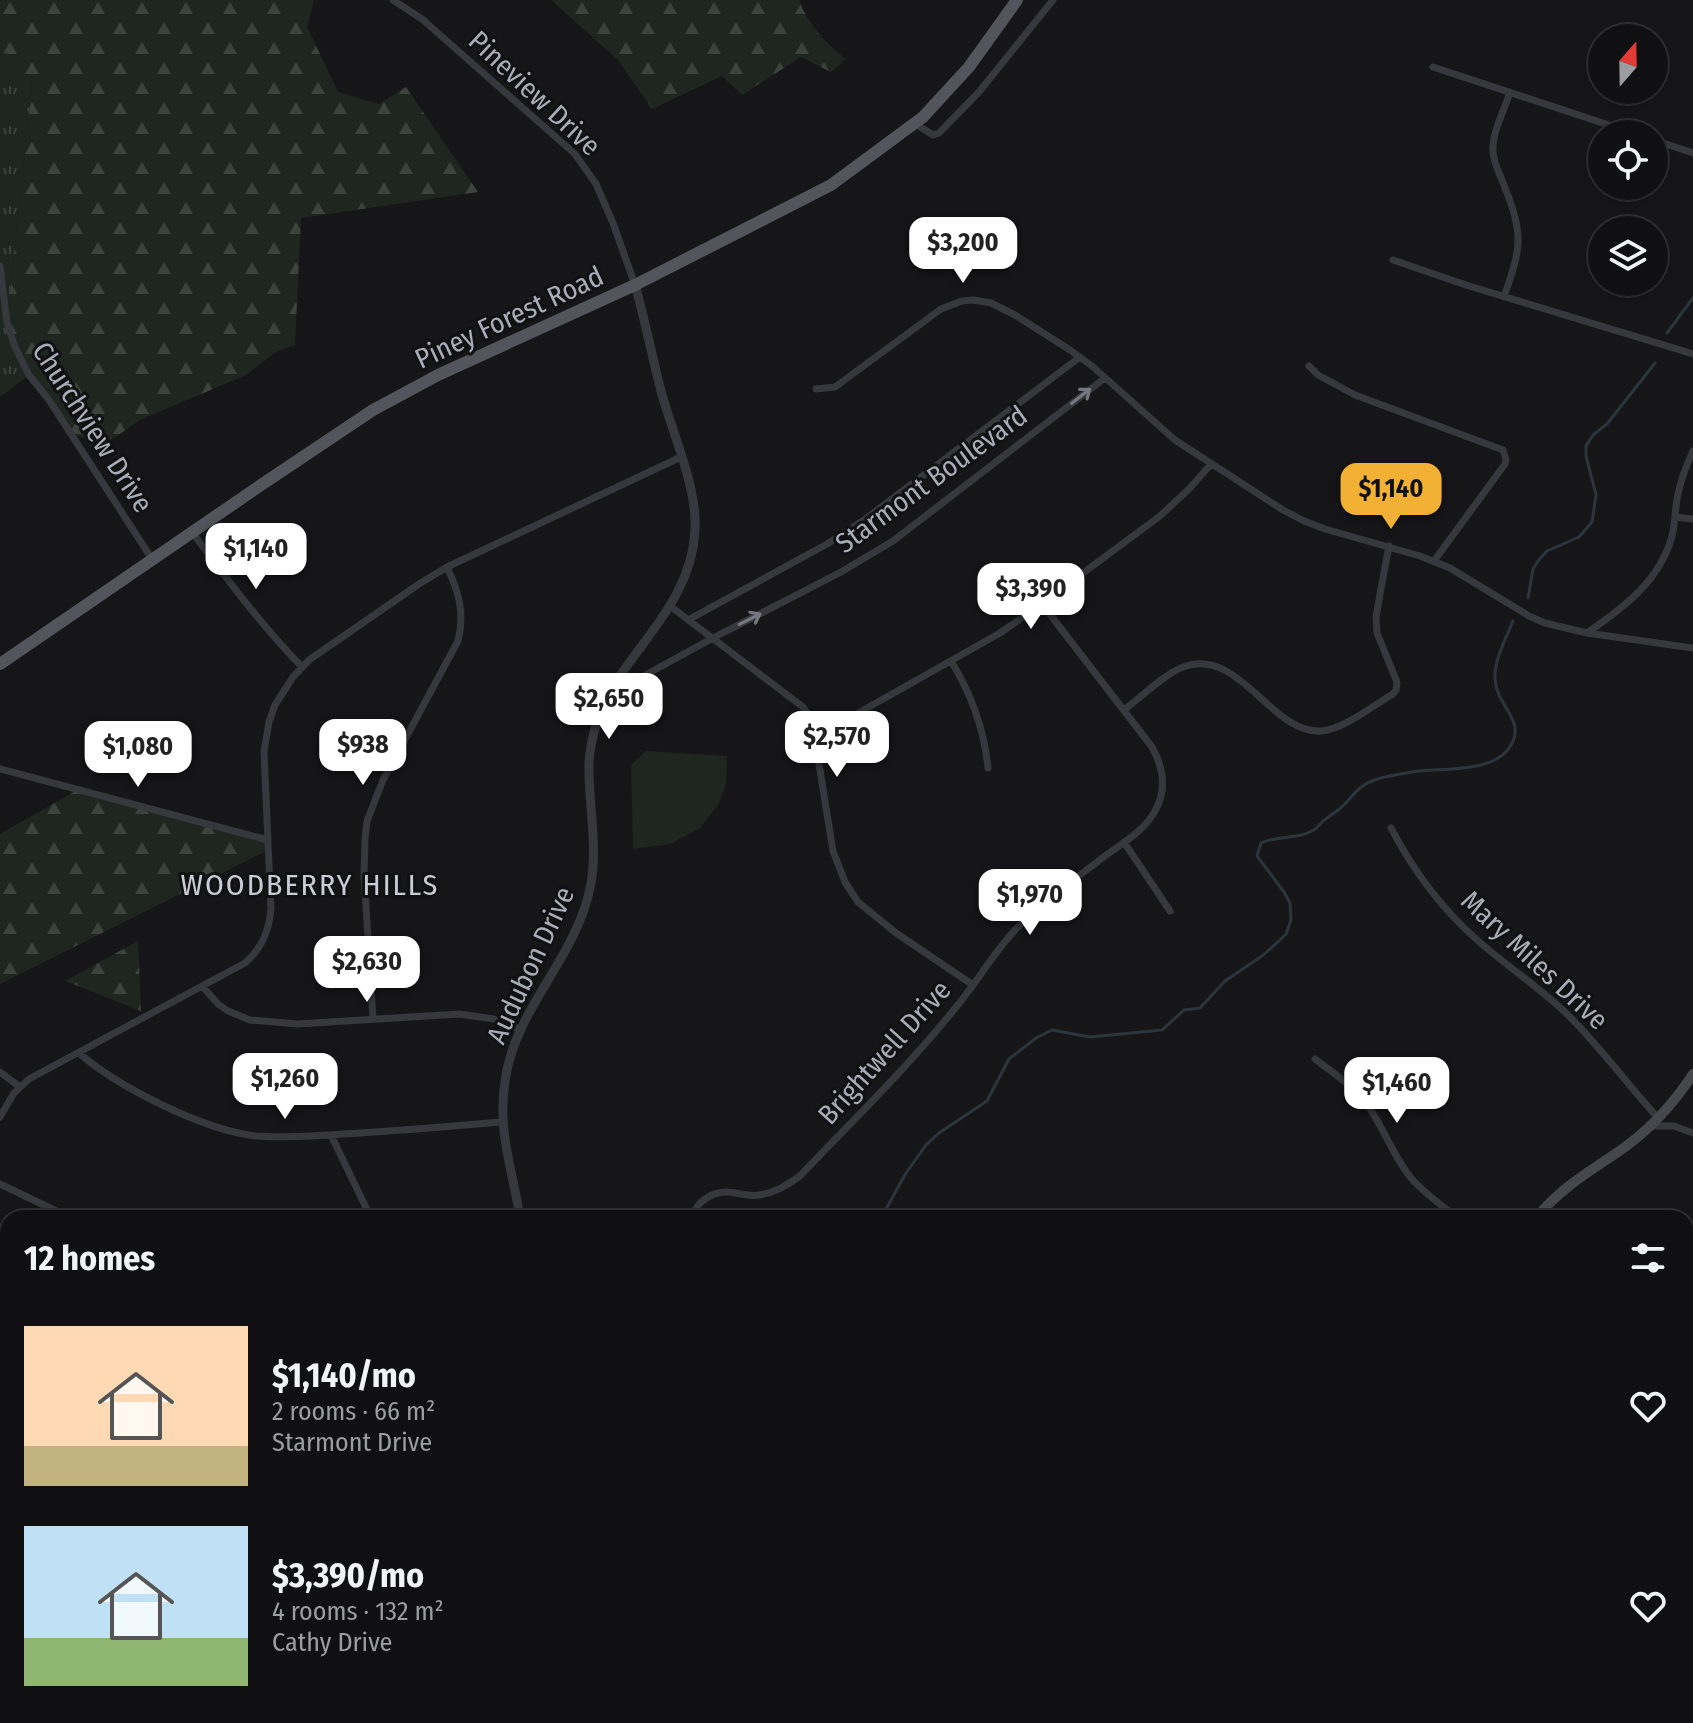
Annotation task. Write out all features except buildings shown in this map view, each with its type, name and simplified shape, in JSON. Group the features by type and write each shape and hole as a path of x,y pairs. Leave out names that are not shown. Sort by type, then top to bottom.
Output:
{"main road":[{"name":"Piney Forest Road","path":"0,664 373,410 438,375 635,285 831,185 923,117 969,67 1017,0"},
{"path":"1544,1210 1565,1188 1632,1142 1654,1122 1693,1074"}],"street":[{"name":"Pineview Drive","path":"393,0 422,19 575,154 596,184 635,285"},
{"path":"914,123 933,135 939,133 979,92 1050,1"},
{"path":"1433,67 1594,120"},
{"path":"1504,297 1519,242 1514,211 1497,170 1493,149 1510,92"},
{"path":"1668,145 1693,153"},
{"path":"1393,260 1693,354"},
{"name":"Churchview Drive","path":"0,266 9,330 29,375 49,400 152,559"},
{"name":"Audubon Drive","path":"518,1210 503,1138 506,1072 521,1030 575,935 589,895 595,835 589,760 596,723 607,696 681,588 688,571 696,529 693,495 661,391 635,285"},
{"path":"816,389 835,387 941,309 962,301 991,303 1080,357 1175,440 1304,521 1434,561 1529,616 1557,627 1693,648"},
{"name":"Starmont Boulevard","path":"688,620 827,544 864,520 1080,357"},
{"path":"1309,366 1318,375 1355,395 1503,450 1505,464 1434,561"},
{"name":"Starmont Boulevard","path":"607,696 841,572 893,541 1105,378"},
{"path":"1587,633 1624,607 1650,581 1667,551 1681,479 1693,451"},
{"path":"0,1117 14,1093 29,1079 203,987 254,956 266,937 271,909 265,738 275,705 302,667 447,567 681,457"},
{"path":"812,721 827,723 846,720 1000,633 1160,516 1211,464"},
{"path":"1675,517 1693,519"},
{"path":"192,532 241,597 302,667"},
{"path":"1124,710 1176,670 1192,664 1213,666 1234,675 1288,720 1308,730 1319,731 1338,726 1393,694 1397,682 1377,633 1376,617 1389,546"},
{"path":"373,1019 364,874 367,821 383,780 458,641 462,616 460,601 447,567"},
{"name":"Brightwell Drive","path":"694,1210 718,1193 757,1196 783,1188 800,1176 935,1032 1015,929 1068,883 1143,827 1155,812 1162,780 1161,768 1152,747 1042,604"},
{"path":"670,606 803,707 812,721 833,851 852,894 874,917 973,985"},
{"path":"951,661 973,702 986,747 988,768"},
{"path":"0,769 268,840"},
{"name":"Mary Miles Drive","path":"1391,828 1417,873 1452,916 1568,1015 1654,1122"},
{"path":"1124,842 1170,911"},
{"path":"203,987 218,1004 250,1020 297,1024 467,1015 494,1019 521,1030"},
{"path":"79,1053 114,1079 211,1125 231,1131 263,1136 331,1135 502,1122"},
{"path":"1315,1059 1357,1092 1401,1165 1421,1189 1448,1210"},
{"path":"0,1072 20,1087"},
{"path":"1654,1122 1693,1133"},
{"path":"331,1135 367,1210"},
{"path":"0,1184 54,1210"}],"green space":[{"path":"0,0 314,0 307,27 338,92 379,104 406,87 478,192 301,218 295,345 276,352 246,375 140,420 95,451 84,438 69,433 29,375 7,323 32,83 0,45"},
{"path":"551,0 799,0 818,33 846,59 831,72 801,57 742,95 722,76 652,109 618,60"},
{"path":"0,45 32,83 7,323 29,375 0,397"},
{"path":"646,751 727,756 726,785 718,805 699,829 670,844 633,849 631,765"},
{"path":"79,789 268,840 268,850 0,984 0,834"},
{"path":"138,941 141,1011 65,981"}],"waterway":[{"path":"1667,333 1693,298"},
{"path":"1528,598 1533,569 1538,561 1547,551 1579,537 1592,522 1596,495 1586,446 1655,363"},
{"path":"885,1210 926,1145 987,1101 1009,1059 1036,1038 1052,1030 1090,1037 1162,1030 1184,1010 1200,1008 1225,981 1279,941 1286,934 1291,920 1290,903 1257,856 1261,843 1314,830 1371,781 1412,772 1483,764 1506,752 1513,741 1515,726 1496,688 1495,672 1513,621"}],"district":[{"name":"WOODBERRY HILLS","path":"310,885"}]}
